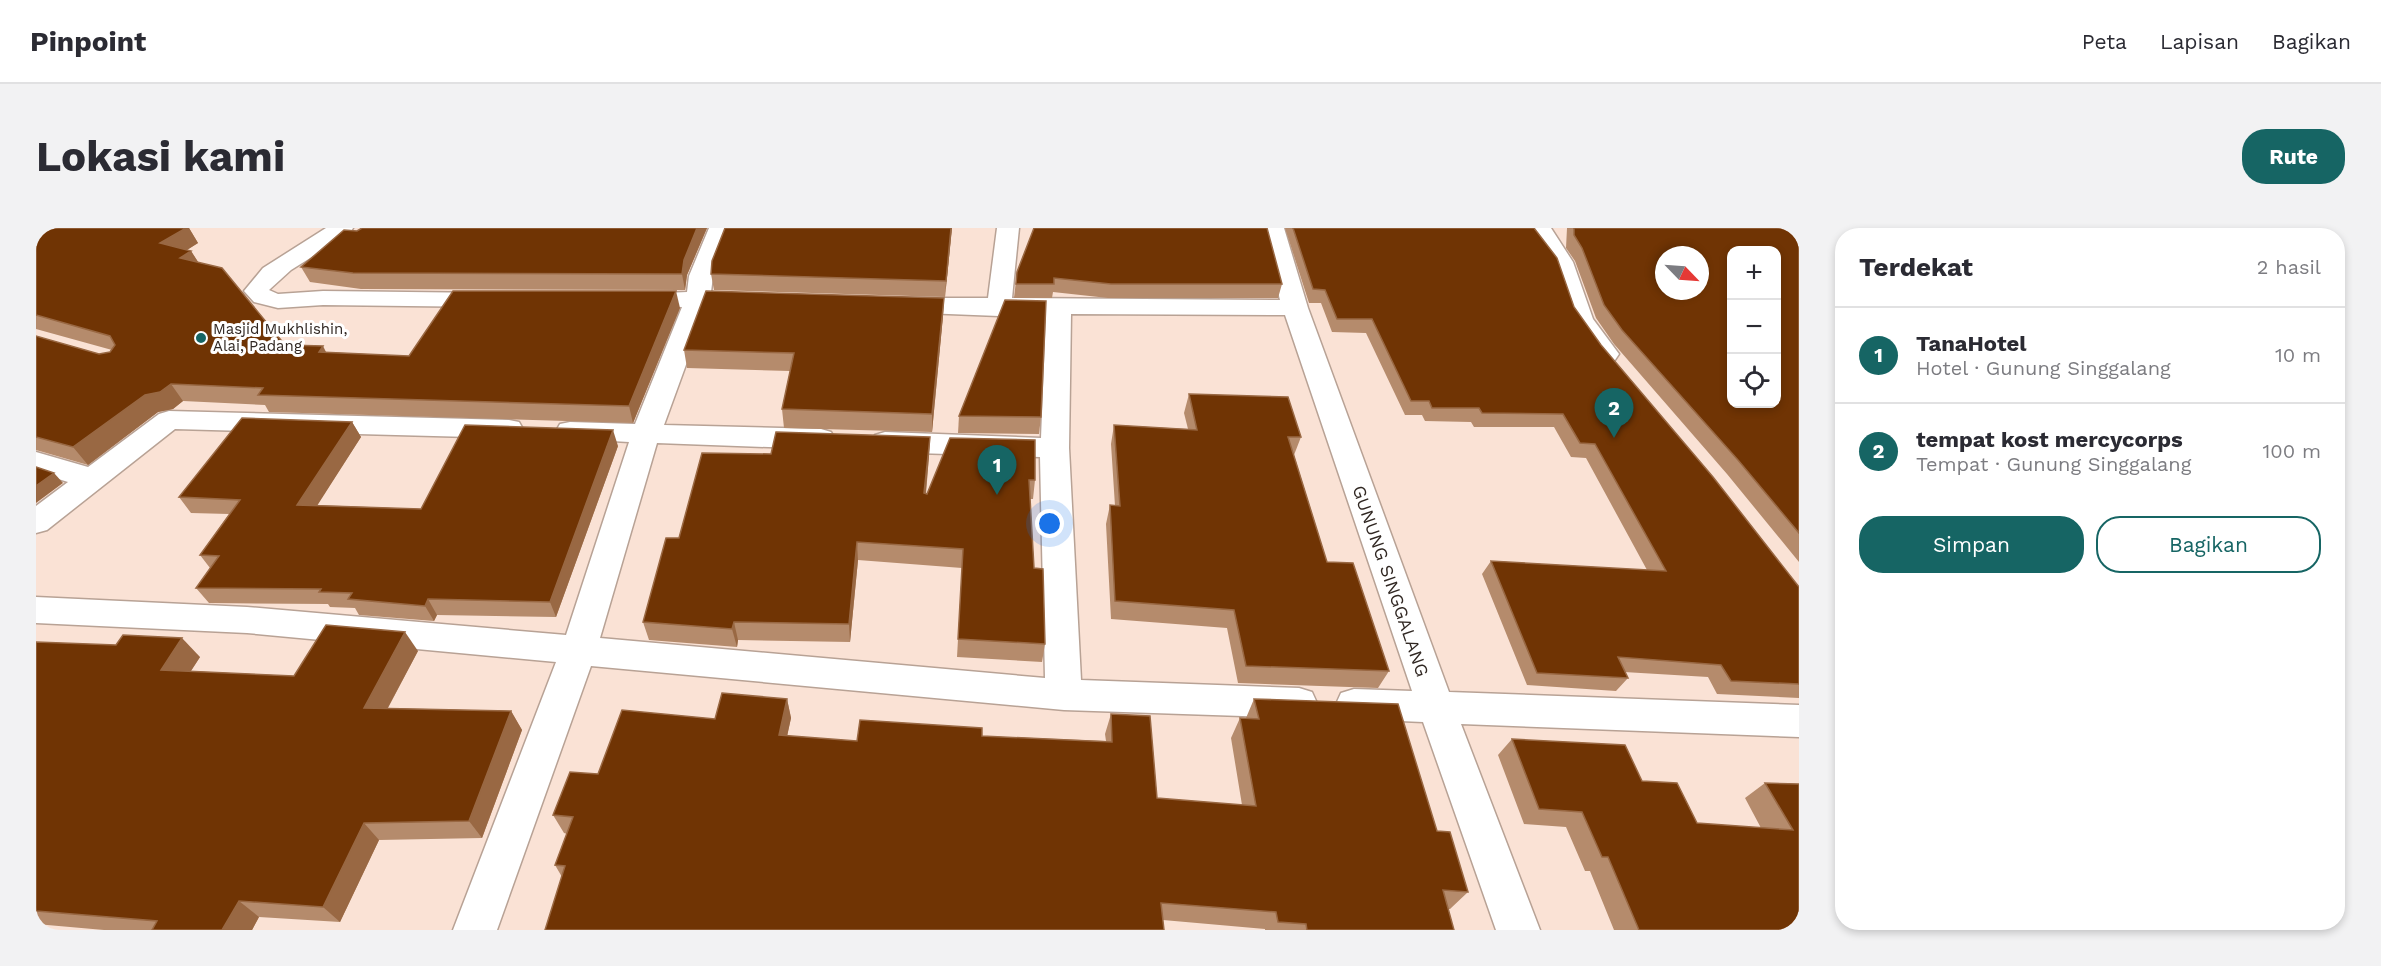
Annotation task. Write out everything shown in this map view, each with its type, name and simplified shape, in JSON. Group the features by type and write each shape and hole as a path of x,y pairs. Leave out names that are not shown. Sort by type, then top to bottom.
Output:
{"street":[{"path":"342,228 272,274 260,283 256,291 263,297 278,301 323,298 519,300"},
{"path":"475,930 578,652 646,433 698,299 701,276 720,228"},
{"path":"999,308 1008,228"},
{"name":"GUNUNG SINGGALANG","path":"1273,228 1295,308 1436,707 1518,930"},
{"path":"1540,228 1561,262 1581,320 1625,377"},
{"path":"615,300 744,301"},
{"path":"872,304 999,308 1295,308"},
{"path":"1059,307 1057,417 1054,448 1064,695"},
{"path":"36,522 169,420 646,433 1054,448"},
{"path":"36,462 91,478"},
{"path":"36,610 248,620 1064,695 1799,721"}],"building":[{"path":"51,228 186,228 160,243 191,251 180,258 222,268 285,345 323,346 319,352 409,356 453,291 676,291 629,406 258,395 263,388 171,384 160,392 145,395 73,447 36,437 36,336 99,354 110,352 115,345 110,336 36,315 36,236"},
{"path":"362,228 697,228 684,260 682,274 353,273 301,267 344,230 357,231"},
{"path":"725,228 951,228 946,281 711,274 712,261"},
{"path":"1034,228 1267,228 1282,284 1111,284 1054,278 1054,284 1016,284 1017,272"},
{"path":"1293,228 1534,228 1557,258 1574,307 1601,345 1713,477 1799,587 1799,684 1731,681 1721,665 1618,657 1628,678 1537,673 1491,561 1666,571 1595,444 1580,443 1563,414 1482,413 1479,408 1432,408 1429,401 1411,401 1372,319 1337,319 1325,290 1313,289"},
{"path":"1574,228 1799,228 1799,533 1738,460 1622,330 1604,305 1582,248 1574,235"},
{"path":"706,291 944,298 932,414 782,409 794,353 684,350"},
{"path":"1005,300 1046,301 1041,417 959,416"},
{"path":"1189,394 1288,397 1301,437 1288,437 1327,562 1353,563 1389,671 1246,666 1234,610 1115,601 1110,505 1120,506 1114,425 1197,430"},
{"path":"242,418 352,422 297,505 421,509 465,425 613,430 550,602 428,599 425,606 348,599 352,593 319,592 321,589 196,588 219,556 200,555 240,500 179,497"},
{"path":"776,432 930,437 924,493 927,494 950,438 1035,440 1035,480 1029,480 1034,568 1043,569 1045,644 958,639 963,549 857,542 849,624 734,622 732,629 643,622 666,538 679,538 702,453 771,454"},
{"path":"36,467 54,473 36,486"},
{"path":"326,625 405,632 364,708 511,711 469,821 364,823 323,907 239,901 222,930 152,930 157,921 36,911 36,642 116,645 123,635 182,638 161,670 294,676"},
{"path":"722,693 787,699 779,735 857,741 860,720 982,728 982,736 1112,742 1111,714 1150,716 1157,798 1256,806 1240,718 1259,719 1254,699 1398,704 1437,831 1450,832 1468,892 1443,890 1454,930 1307,930 1306,924 1278,922 1276,912 1161,903 1164,930 545,930 565,866 555,865 573,817 553,815 570,772 598,774 622,710 715,719"},
{"path":"1512,739 1625,745 1642,781 1677,783 1697,823 1793,830 1765,783 1799,784 1799,930 1639,930 1608,857 1602,857 1582,812 1539,809"}],"place":[{"name":"Masjid Mukhlishin, Alai, Padang","path":"201,338"},
{"name":"tempat kost mercycorps","path":"1614,438"},
{"name":"TanaHotel","path":"997,495"}]}
